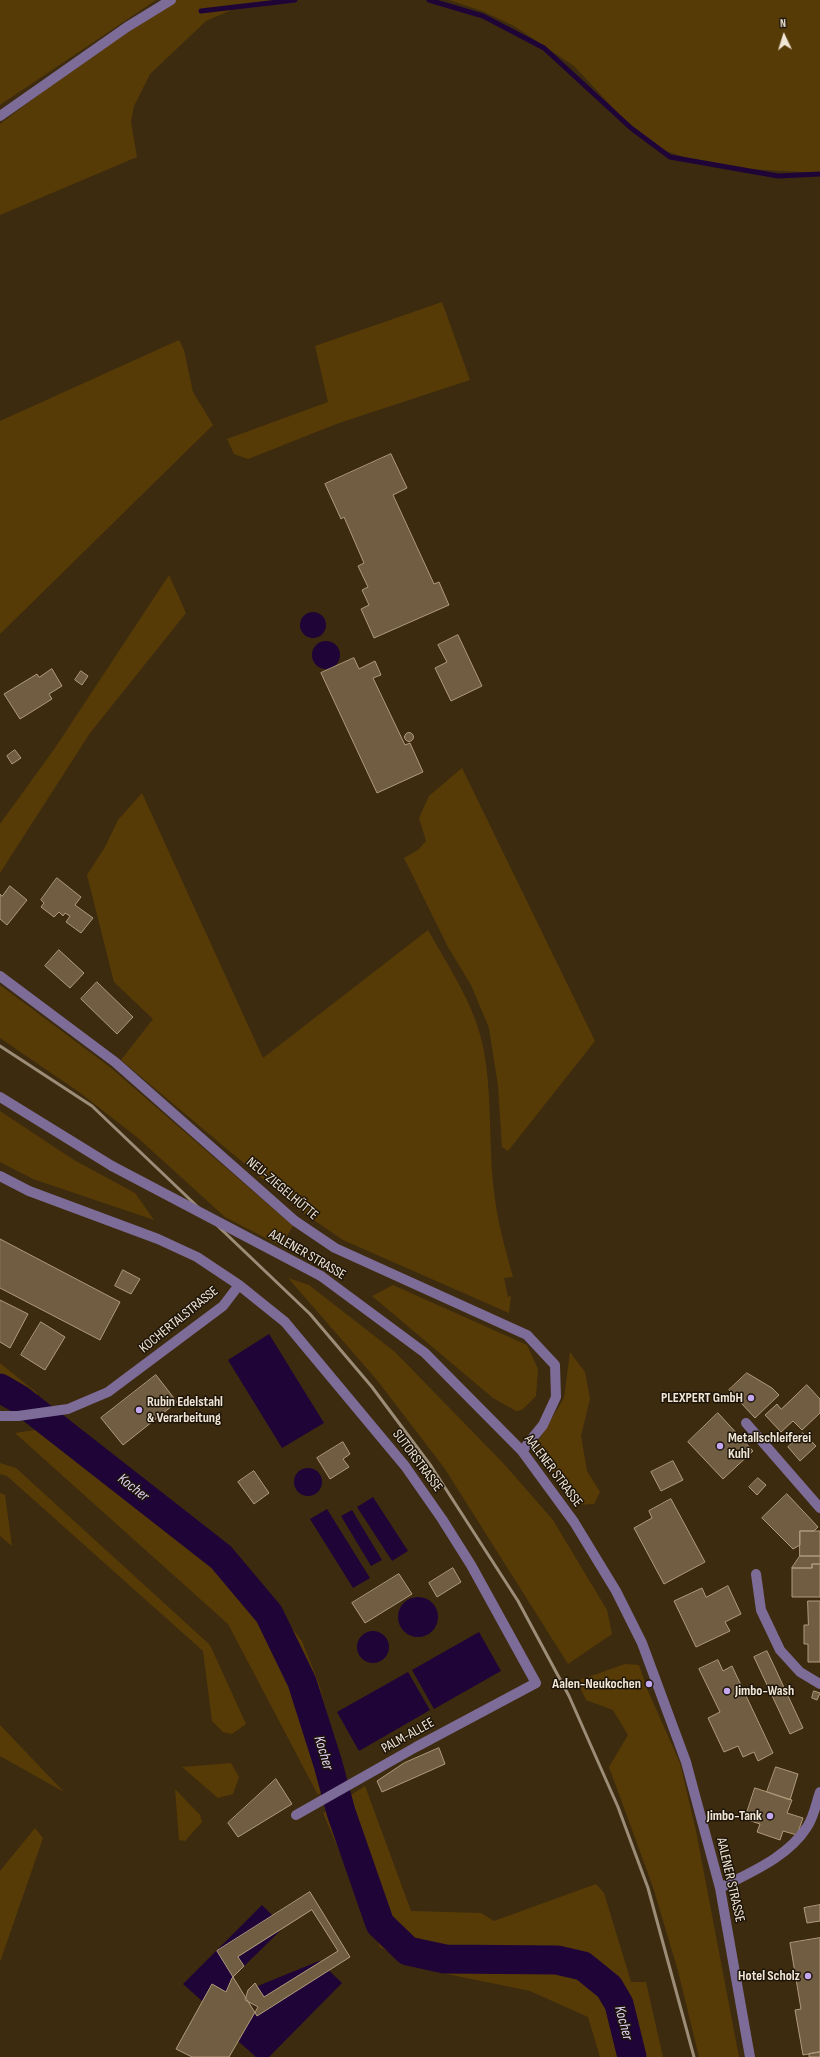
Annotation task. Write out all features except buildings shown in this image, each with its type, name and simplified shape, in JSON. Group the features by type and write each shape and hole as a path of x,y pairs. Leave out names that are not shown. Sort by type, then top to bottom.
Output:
{"street":[{"path":"0,116 127,27 171,0"},
{"name":"NEU-ZIEGELHÜTTE","path":"0,976 115,1062 294,1221 335,1248 527,1335 555,1365 556,1397 543,1425 522,1450"},
{"name":"AALENER STRASSE","path":"0,1097 112,1166 321,1276 425,1353 522,1450 574,1522 616,1591 642,1643 686,1762 720,1888 750,2057"},
{"name":"KOCHERTALSTRASSE","path":"0,1176 29,1191 158,1239 197,1257 239,1284 223,1306 168,1349 108,1392 68,1409 18,1416 0,1416"},
{"name":"SUTORSTRASSE","path":"239,1284 286,1322 405,1466 471,1565 536,1683"},
{"path":"746,1423 820,1508"},
{"path":"756,1574 761,1610 780,1650 800,1672 820,1684"},
{"name":"PALM-ALLEE","path":"296,1815 315,1806 416,1747 536,1683"},
{"path":"720,1888 762,1866 794,1844 808,1826 820,1792"}],"shaded area":[{"path":"0,0 156,0 0,105"},
{"path":"171,0 295,0 236,8 206,21 150,74 134,106 131,122 137,157 0,215 0,124 127,27"},
{"path":"449,0 820,0 820,173 715,167 663,150 631,127 574,66 514,26 482,11"},
{"path":"442,302 470,380 339,423 248,459 234,454 227,439 328,402 315,346"},
{"path":"179,340 184,350 193,392 213,425 0,634 0,421"},
{"path":"169,575 186,613 90,733 0,873 0,824 55,748"},
{"path":"313,612 322,616 326,625 322,634 313,638 304,634 300,625 304,616"},
{"path":"326,641 332,642 336,645 339,649 339,661 336,665 332,668 326,669 320,668 316,665 313,661 312,655 313,649 316,645 320,642"},
{"path":"462,768 595,1041 508,1151 502,1147 498,1086 489,1028 471,985 448,947 404,858 418,850 426,841 419,818 429,796"},
{"path":"142,793 263,1058 428,930 466,998 473,1013 482,1042 488,1079 492,1173 495,1202 513,1277 504,1278 508,1297 511,1296 509,1313 343,1240 302,1212 121,1060 153,1019 114,982 87,875 105,847 118,820"},
{"path":"0,985 111,1068 293,1226 281,1246 225,1217 138,1138 79,1092 0,1038"},
{"path":"0,1111 74,1160 135,1193 154,1220 33,1179 0,1162"},
{"path":"288,1278 309,1285 395,1352 504,1464 553,1520 607,1610 612,1634 568,1664 445,1469 377,1380"},
{"path":"393,1285 527,1345 538,1369 536,1396 522,1410 516,1411 493,1398 372,1296"},
{"path":"269,1334 324,1423 282,1448 228,1360"},
{"path":"570,1352 585,1372 590,1399 581,1436 587,1471 600,1492 594,1504 576,1505 535,1446 564,1398"},
{"path":"0,1363 38,1394 27,1397 0,1395"},
{"path":"68,1425 235,1556 302,1641 319,1684 343,1773 318,1795 228,1624 15,1433"},
{"path":"0,1463 16,1468 210,1645 246,1724 232,1734 223,1732 212,1721 203,1651 7,1476 0,1474"},
{"path":"308,1468 318,1472 322,1482 318,1492 308,1496 298,1492 294,1482 298,1472"},
{"path":"0,1493 5,1495 12,1546 0,1536"},
{"path":"373,1497 408,1551 392,1561 357,1507"},
{"path":"327,1509 370,1578 353,1588 310,1519"},
{"path":"352,1510 382,1560 371,1566 341,1516"},
{"path":"418,1597 426,1599 432,1603 436,1609 438,1617 436,1625 432,1631 426,1635 418,1637 410,1635 404,1631 400,1625 398,1617 400,1609 404,1603 410,1599"},
{"path":"373,1631 382,1634 386,1638 389,1647 386,1656 382,1660 373,1663 364,1660 360,1656 357,1647 360,1638 364,1634"},
{"path":"479,1632 501,1671 434,1709 412,1670"},
{"path":"625,1664 639,1665 648,1691 680,1763 696,1831 739,2057 699,2057 678,1971 653,1887 609,1767 628,1735 613,1710 586,1700 577,1681"},
{"path":"408,1672 430,1710 359,1751 337,1712"},
{"path":"0,1725 64,1792 0,1756"},
{"path":"231,1763 239,1777 233,1794 218,1798 182,1767"},
{"path":"365,1786 411,1911 481,1913 494,1921 596,1884 604,1893 631,1982 646,1982 663,2057 600,2057 588,2017 530,1991 418,1968 380,1947 323,1813"},
{"path":"175,1789 200,1815 202,1822 185,1841 179,1840"},
{"path":"35,1828 43,1838 0,1962 0,1871"},
{"path":"262,1905 284,1927 232,1978 226,1992 212,1984 202,2001 183,1984"},
{"path":"319,1961 342,1983 269,2057 256,2057 238,2041 258,2008 245,2000 248,1990"}],"waterway":[{"path":"201,11 295,0"},
{"path":"429,0 483,16 544,48 631,128 670,157 778,176 820,174"},
{"name":"Kocher","path":"0,1388 19,1399 221,1557 269,1614 302,1682 328,1764 341,1812 380,1924 408,1951 445,1959 557,1960 583,1966 609,1987 619,2004 632,2057"},
{"name":"Kocher","path":"335,1819 341,1812"}],"railway":[{"path":"0,1046 92,1106 310,1314 372,1387 431,1466 518,1601 569,1696 618,1807 648,1888 694,2057"}],"place":[{"name":"PLEXPERT GmbH","path":"751,1398"},
{"name":"Rubin Edelstahl & Verarbeitung","path":"139,1410"},
{"name":"Metallschleiferei Kuhl","path":"720,1446"},
{"name":"Aalen-Neukochen","path":"649,1684"},
{"name":"Jimbo-Wash","path":"727,1691"},
{"name":"Jimbo-Tank","path":"770,1816"},
{"name":"Hotel Scholz","path":"808,1976"}]}
